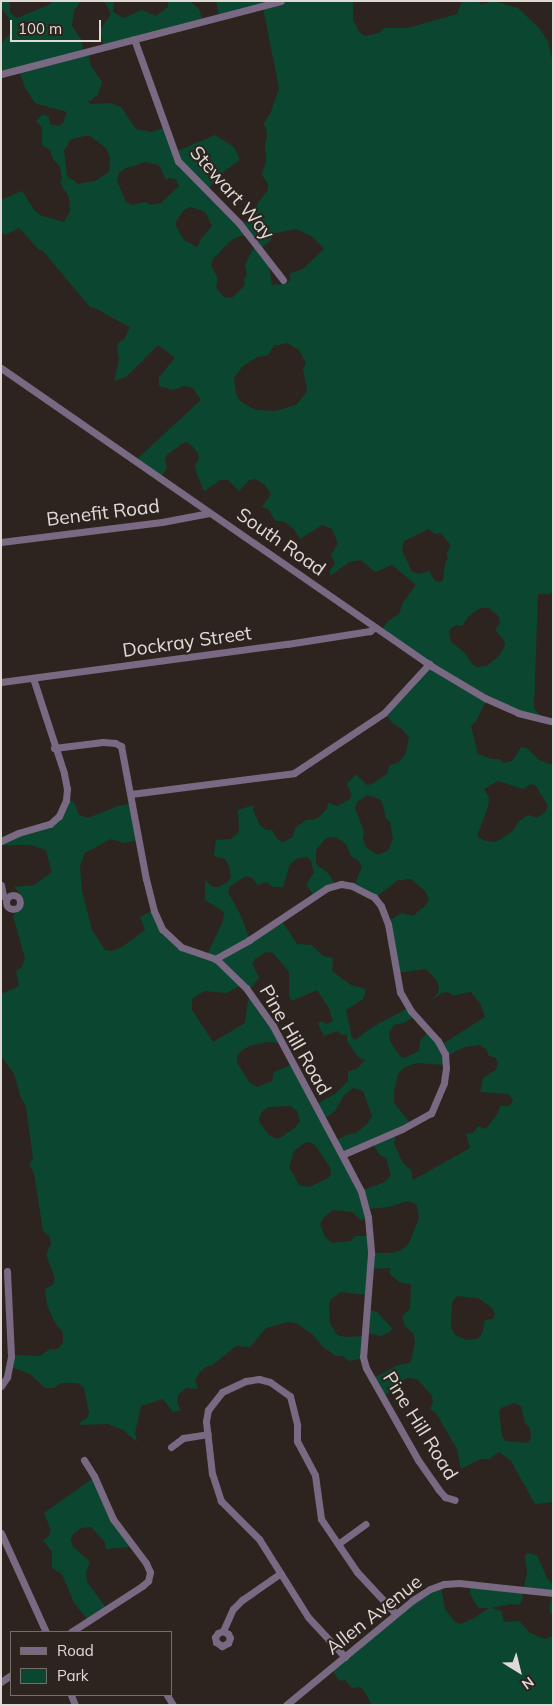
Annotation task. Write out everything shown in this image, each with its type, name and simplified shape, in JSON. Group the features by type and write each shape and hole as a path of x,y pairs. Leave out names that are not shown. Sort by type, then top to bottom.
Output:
{"street":[{"path":"1,74 281,1"},
{"name":"Stewart Way","path":"134,39 178,161 185,171 239,223 283,280"},
{"name":"South Road","path":"1,368 429,664 484,698 518,713 553,722"},
{"name":"Benefit Road","path":"1,542 162,522 209,513"},
{"name":"Dockray Street","path":"1,682 329,638 370,630 375,626"},
{"path":"131,794 294,773 384,713 429,664"},
{"path":"1,842 18,833 50,824 59,816 66,800 67,789 33,678"},
{"name":"Pine Hill Road","path":"54,748 103,742 115,743 121,746 146,880 154,911 162,929 180,946 215,959 246,988 264,1011 342,1155 361,1191 368,1217 371,1254 363,1357 366,1368 418,1460 445,1497 455,1500"},
{"path":"215,959 334,886 341,884 364,891 374,897 381,906 388,924 400,992 411,1011 438,1041 445,1054 445,1076 436,1105 430,1113 342,1155"},
{"path":"1,885 6,899"},
{"path":"1,1386 7,1377 11,1356 6,1271"},
{"path":"345,1657 308,1617 259,1539 221,1501 212,1474 208,1410 222,1392 246,1381 259,1379 270,1382 290,1396 297,1425 297,1441 315,1475 321,1519 357,1572 396,1614"},
{"path":"172,1448 183,1438 208,1434"},
{"path":"73,1631 142,1586 148,1581 150,1572 146,1563 114,1519 94,1476 84,1460"},
{"path":"338,1544 366,1524"},
{"path":"1,1533 46,1631"},
{"path":"224,1631 233,1609 242,1600 281,1573"},
{"name":"Allen Avenue","path":"286,1705 422,1593 449,1583 553,1593"}],"green space":[{"path":"1,1 10,1 10,13 17,18 51,4 52,1 81,1 74,11 72,26 81,39 84,52 88,53 91,66 102,82 98,94 88,102 90,104 109,103 121,107 136,129 152,132 166,127 175,152 215,135 234,147 240,160 219,175 208,190 240,221 246,222 251,219 258,203 268,190 268,184 262,175 266,161 265,145 267,137 266,127 263,125 271,112 279,88 263,8 219,17 216,1 353,1 353,20 360,33 365,36 379,33 384,28 408,28 457,14 462,1 479,1 480,5 493,1 518,8 539,28 548,41 553,64 553,590 550,594 538,594 534,708 543,719 487,700 476,721 471,726 478,754 491,759 499,759 503,763 513,760 521,747 527,748 539,760 553,765 553,1502 535,1504 511,1461 499,1452 489,1459 480,1459 461,1469 457,1449 436,1413 430,1409 433,1403 432,1396 417,1379 408,1378 400,1382 393,1390 381,1397 372,1379 396,1366 411,1362 415,1341 413,1333 405,1326 402,1316 410,1309 411,1285 399,1282 390,1274 390,1268 371,1269 367,1295 341,1292 331,1299 329,1304 330,1323 337,1335 345,1337 365,1336 363,1358 350,1361 342,1356 336,1356 323,1347 312,1334 296,1323 288,1322 266,1328 250,1347 236,1346 213,1365 207,1366 200,1372 195,1380 198,1389 186,1388 178,1395 177,1403 181,1410 173,1412 163,1399 141,1406 135,1433 137,1442 123,1430 108,1424 81,1425 80,1422 87,1418 89,1413 84,1388 78,1383 62,1383 53,1388 45,1388 30,1374 11,1367 13,1355 40,1356 50,1349 58,1349 63,1343 63,1333 54,1321 47,1305 45,1289 53,1285 55,1278 46,1254 51,1244 50,1237 43,1231 34,1173 29,1164 33,1159 26,1106 21,1098 14,1074 1,1056 1,994 19,986 16,971 22,967 25,958 13,916 24,903 23,897 14,887 34,885 52,872 46,850 31,845 1,845 1,843 51,825 67,799 74,802 79,815 88,818 118,806 130,804 138,840 124,843 111,839 85,853 80,866 82,891 92,930 105,950 111,951 122,947 145,930 140,917 154,910 169,937 206,957 223,921 224,912 205,900 205,880 213,887 219,887 228,882 231,877 229,866 225,859 214,856 216,840 231,839 239,832 238,810 254,805 253,810 260,825 266,830 272,830 277,839 283,842 293,837 295,828 306,820 313,820 319,817 327,809 328,803 337,806 349,800 352,795 347,784 356,774 367,785 372,784 387,774 389,766 399,762 406,753 409,737 402,729 392,723 386,713 429,666 381,631 388,621 399,614 403,602 416,585 392,565 375,572 361,560 349,562 330,576 330,571 335,563 331,555 338,543 332,529 322,525 300,539 294,529 283,521 275,521 269,510 262,507 271,494 264,484 255,479 249,480 239,491 228,480 221,480 204,491 196,472 195,464 199,459 198,453 186,442 167,455 165,459 167,468 160,478 136,460 201,400 193,388 184,386 173,390 159,386 159,377 175,358 158,345 126,377 114,381 119,360 117,348 119,342 124,340 130,327 93,307 91,308 42,250 39,250 19,228 5,235 1,231 1,200 22,191 35,211 42,216 64,222 70,211 69,197 60,183 62,179 60,167 53,159 50,150 42,145 42,127 36,121 43,114 49,117 50,124 58,126 63,123 67,112 35,103 25,88 19,70 1,75 1,44 12,31 9,18 1,8","holes":["90,136 106,148 110,158 109,172 95,181 78,184 67,176 64,151 70,140","145,162 159,165 166,180 169,178 176,179 179,186 161,203 151,205 145,202 132,205 126,202 117,181 119,173 126,168","191,207 205,212 212,226 197,247 184,240 176,226 176,221 184,210","296,229 313,237 324,249 303,269 289,274 291,279 286,284 272,285 268,261 260,249 270,241 275,233","240,236 247,236 254,247 245,265 247,275 244,279 245,285 233,297 225,298 216,288 218,279 211,265 213,259 230,241","287,343 299,350 306,363 303,370 307,388 306,393 296,405 276,411 255,410 240,401 236,394 234,378 243,366 257,357 268,355 274,345","428,529 435,534 441,533 451,546 446,553 448,558 445,563 443,581 435,581 429,571 419,574 412,572 402,550 404,541","480,608 489,608 499,617 500,623 495,630 504,640 505,646 499,656 487,666 477,667 472,664 464,652 451,642 449,633 451,628 457,625 462,626 468,617","498,781 523,789 531,784 536,786 548,806 545,812 537,818 528,815 519,821 513,831 496,842 485,841 477,836 488,807 489,798 484,789","367,795 380,799 386,819 390,822 393,839 388,850 381,854 376,854 366,847 363,839 364,832 355,808 357,802","336,837 346,844 351,856 358,860 362,867 354,886 375,898 398,880 411,879 425,891 429,899 427,904 413,916 402,913 388,921 397,973 426,969 437,981 439,988 438,993 433,999 442,993 448,992 453,995 471,992 481,1005 485,1017 441,1045 428,1032 420,1041 419,1051 404,1058 399,1055 390,1041 389,1032 394,1025 404,1023 415,1016 408,1008 371,1028 355,1040 352,1038 346,1010 363,999 366,989 351,985 332,971 333,958 323,956 312,945 297,944 282,921 250,940 241,916 228,892 230,886 246,876 252,878 258,885 267,882 273,887 283,887 290,864 298,858 307,857 311,861 314,873 306,885 315,897 336,886 329,874 316,864 316,850 325,839","266,952 273,953 289,972 289,995 291,1001 317,990 329,1008 333,1021 327,1024 320,1021 318,1024 324,1036 337,1031 342,1035 347,1034 347,1041 359,1058 365,1060 357,1069 348,1071 348,1081 335,1094 315,1105 293,1064 274,1072 272,1081 257,1087 250,1083 237,1063 237,1056 249,1046 267,1042 282,1043 253,997 248,1000 245,1023 213,1042 192,1010 192,999 204,991 226,993 242,985 249,991 259,977 252,964 255,959","480,1045 486,1049 489,1056 496,1058 498,1063 496,1070 483,1078 480,1092 508,1094 513,1100 509,1106 500,1106 498,1113 486,1129 478,1126 473,1133 466,1134 470,1148 413,1180 411,1170 403,1163 394,1144 397,1132 411,1124 394,1103 394,1092 398,1074 404,1068 416,1063 446,1065 447,1056 464,1047","353,1088 363,1091 372,1116 367,1124 356,1133 335,1141 323,1120 335,1111 344,1095","291,1106 297,1111 300,1121 296,1127 276,1139 269,1135 260,1123 259,1118 268,1107","309,1142 315,1145 330,1167 331,1174 328,1178 309,1187 299,1185 289,1167 294,1151 304,1143","373,1145 380,1155 386,1158 391,1175 385,1182 361,1191 343,1156","408,1201 417,1205 419,1218 409,1243 402,1250 391,1253 372,1253 369,1236 355,1236 351,1241 332,1243 325,1237 320,1224 324,1217 333,1210 352,1212 361,1220 368,1218 368,1209 389,1207","457,1296 478,1298 492,1308 495,1314 493,1319 485,1320 482,1334 477,1339 466,1340 454,1334 451,1327 452,1302","514,1403 521,1406 525,1423 530,1428 531,1438 528,1443 506,1441 502,1436 499,1412 501,1408"]},
{"path":"104,1 114,1 113,12 124,18 142,10 156,16 168,7 168,1 190,1 199,9 203,22 104,48 100,30 111,14"},
{"path":"370,1310 377,1312 392,1328 390,1332 381,1336 366,1333"},
{"path":"95,1477 131,1547 106,1549 105,1542 91,1527 81,1528 73,1534 71,1539 72,1546 90,1562 86,1572 87,1582 107,1609 88,1620 74,1603 62,1574 52,1568 52,1552 43,1540 49,1536 51,1530 44,1513"},
{"path":"527,1553 537,1555 547,1578 553,1585 553,1617 549,1610 552,1595 524,1588 527,1571 525,1557"},
{"path":"470,1585 523,1591 522,1601 519,1605 511,1604 491,1608 501,1611 504,1622 519,1621 530,1633 545,1639 553,1636 553,1705 372,1705 363,1689 359,1687 352,1688 345,1680 340,1681 330,1668 419,1596 441,1587 445,1609 455,1622 461,1624 474,1618 489,1608 478,1608 470,1594"}]}
